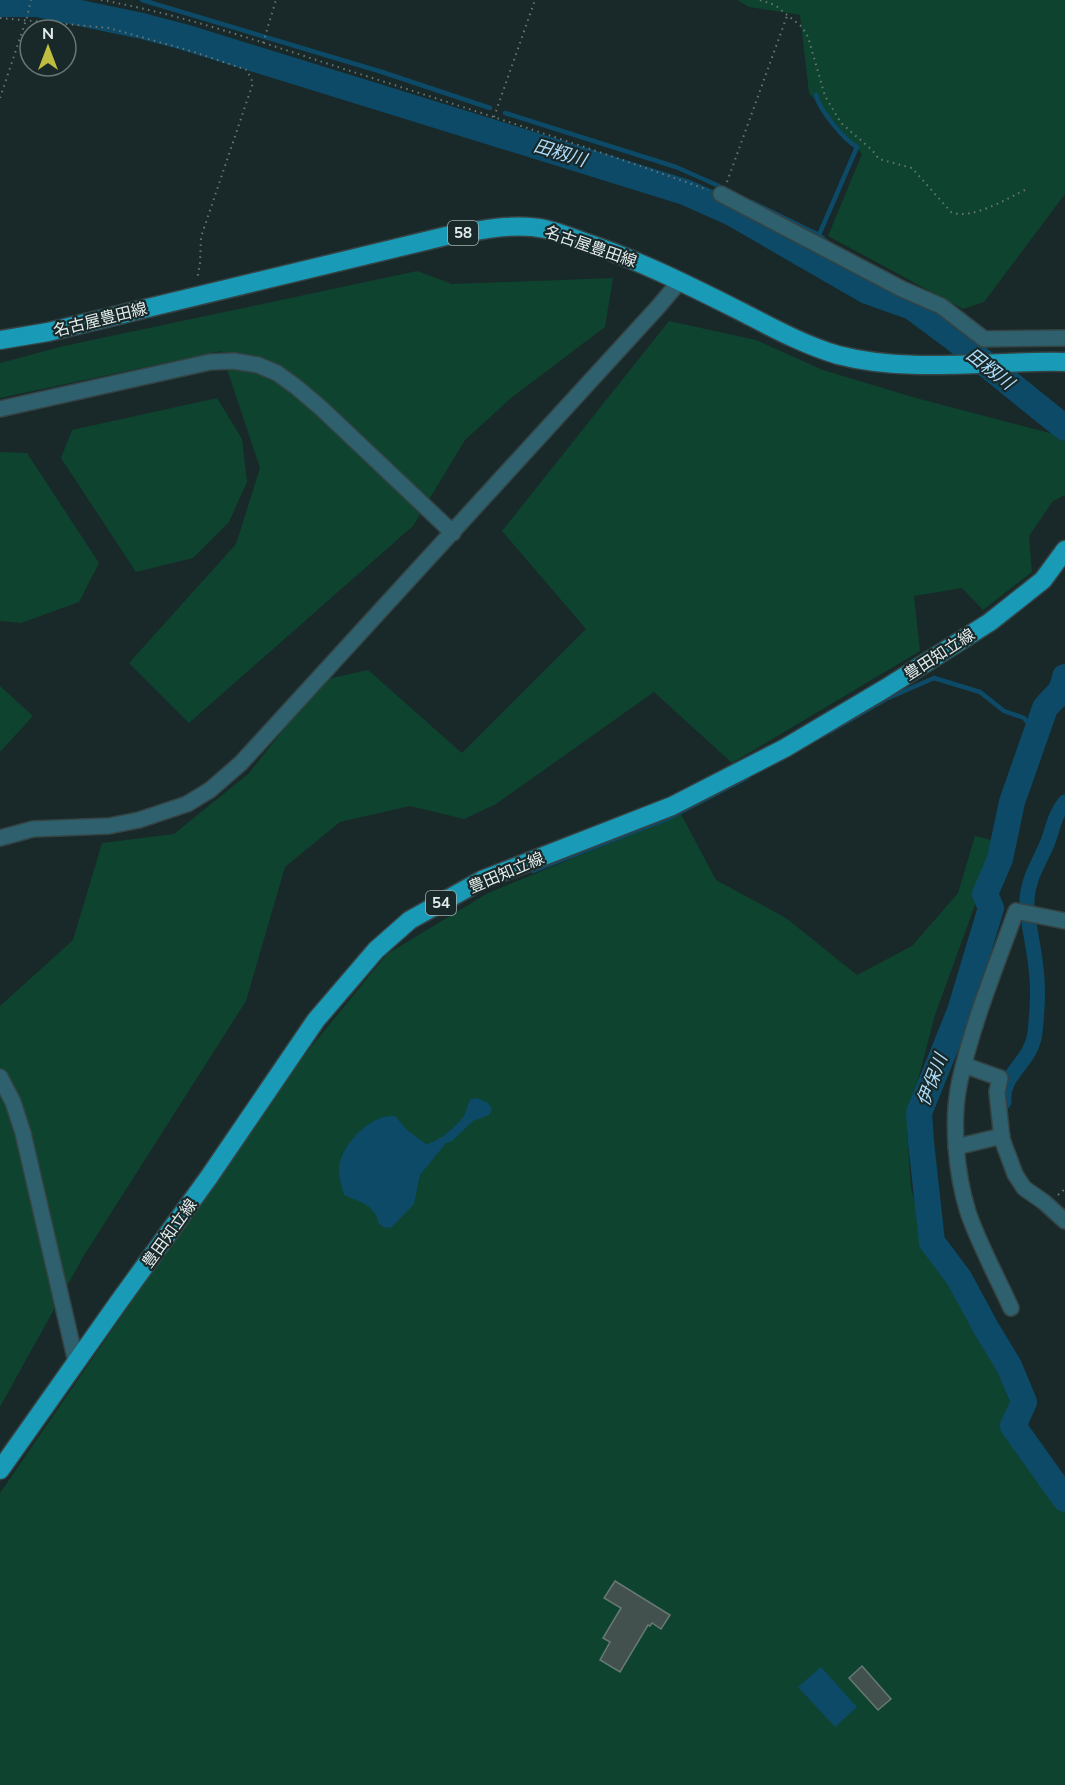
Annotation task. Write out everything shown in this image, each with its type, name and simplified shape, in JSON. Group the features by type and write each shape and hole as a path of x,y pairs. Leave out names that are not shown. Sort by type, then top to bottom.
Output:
{"main road":[{"name":"名古屋豊田線","path":"0,340 48,332 446,236 496,227 544,229 616,253 680,281 801,342 838,355 911,364 1065,362"},
{"name":"豊田知立線","path":"0,1470 209,1177 316,1020 376,950 411,920 482,880 672,806 784,748 886,688 990,622 1043,580 1065,550"}],"street":[{"path":"721,194 902,289 941,306 984,339 1065,338"},
{"path":"0,838 33,829 109,826 139,820 187,804 210,790 241,763 453,533 680,281"},
{"path":"0,410 210,363 234,361 258,365 276,373 321,408 453,533"},
{"path":"1011,1308 968,1213 957,1165 955,1128 959,1082 977,1019 1016,910 1065,921"},
{"path":"964,1065 1000,1078 997,1092 1002,1136 1015,1174 1024,1188 1065,1221"},
{"path":"0,1077 13,1102 22,1133 76,1362"},
{"path":"956,1147 1002,1136"}],"path":[{"path":"27,18 31,0"},
{"path":"101,0 176,17 263,43 601,151 721,194 729,180 787,16"},
{"path":"263,43 276,0"},
{"path":"494,117 535,0"},
{"path":"760,0 775,5 802,27 808,37 825,96 841,123 879,159 912,168 951,212 966,215 993,206 1027,189"},
{"path":"0,18 18,20"},
{"path":"78,25 109,28 191,51 247,70 253,83 201,237 200,263 194,296"},
{"path":"0,98 18,45"}],"green space":[{"path":"737,0 1065,0 1065,194 984,302 963,309 828,236 862,154 809,93 800,15 749,7"},
{"path":"417,271 452,284 613,278 605,327 511,398 465,440 413,526 189,723 129,663 236,544 260,468 221,351 0,398 0,363 64,346"},
{"path":"669,321 756,340 823,370 916,398 1065,437 1065,495 1053,501 1029,536 1032,572 983,610 962,588 914,596 920,651 732,763 654,692 496,804 464,819 410,806 340,822 285,867 246,1001 83,1257 0,1407 0,1006 73,940 102,843 174,834 248,774 323,680 368,670 462,753 586,629 502,531"},
{"path":"217,398 242,439 247,482 229,522 193,558 136,572 61,458 72,430"},
{"path":"0,452 27,453 99,563 79,602 21,623 0,621"},
{"path":"0,686 33,716 0,752"},
{"path":"681,814 716,880 786,918 857,975 912,946 958,893 975,836 995,841 980,891 935,1015 913,1099 907,1132 911,1188 932,1260 987,1337 1013,1412 1065,1501 1065,1785 0,1785 0,1493 163,1256 302,1058 387,954 488,893"}],"water":[{"path":"477,1098 488,1103 492,1109 489,1115 473,1121 451,1142 446,1143 420,1175 414,1204 392,1227 386,1228 379,1224 370,1208 344,1195 339,1174 340,1162 354,1137 369,1124 386,1116 395,1116 407,1130 426,1144 441,1137 460,1121 471,1099"},
{"path":"821,1667 857,1707 835,1727 798,1687"}],"building":[{"path":"615,1581 670,1615 661,1629 652,1623 648,1625 620,1672 600,1660 610,1642 603,1638 621,1608 604,1598"},
{"path":"862,1666 891,1699 878,1710 849,1678"}],"waterway":[{"path":"142,0 382,72 490,108"},
{"name":"田籾川","path":"0,4 37,4 184,37 685,192 730,212 867,291 912,307 1065,428"},
{"path":"816,95 833,124 857,147 819,235"},
{"path":"505,113 676,167 719,186"},
{"path":"752,202 819,235 828,243"},
{"name":"伊保川","path":"1065,677 1060,691 1045,708 1012,802 1000,859 985,894 991,908 960,1011 919,1113 932,1242 959,1278 1009,1366 1024,1402 1013,1426 1065,1499"},
{"path":"829,732 886,699 934,678 980,692 1004,711 1024,718 1036,734"},
{"path":"533,871 669,818 748,777"},
{"path":"1004,1102 1007,1083 1028,1053 1035,1033 1037,984 1028,917 1028,892 1056,818 1065,802"}]}
